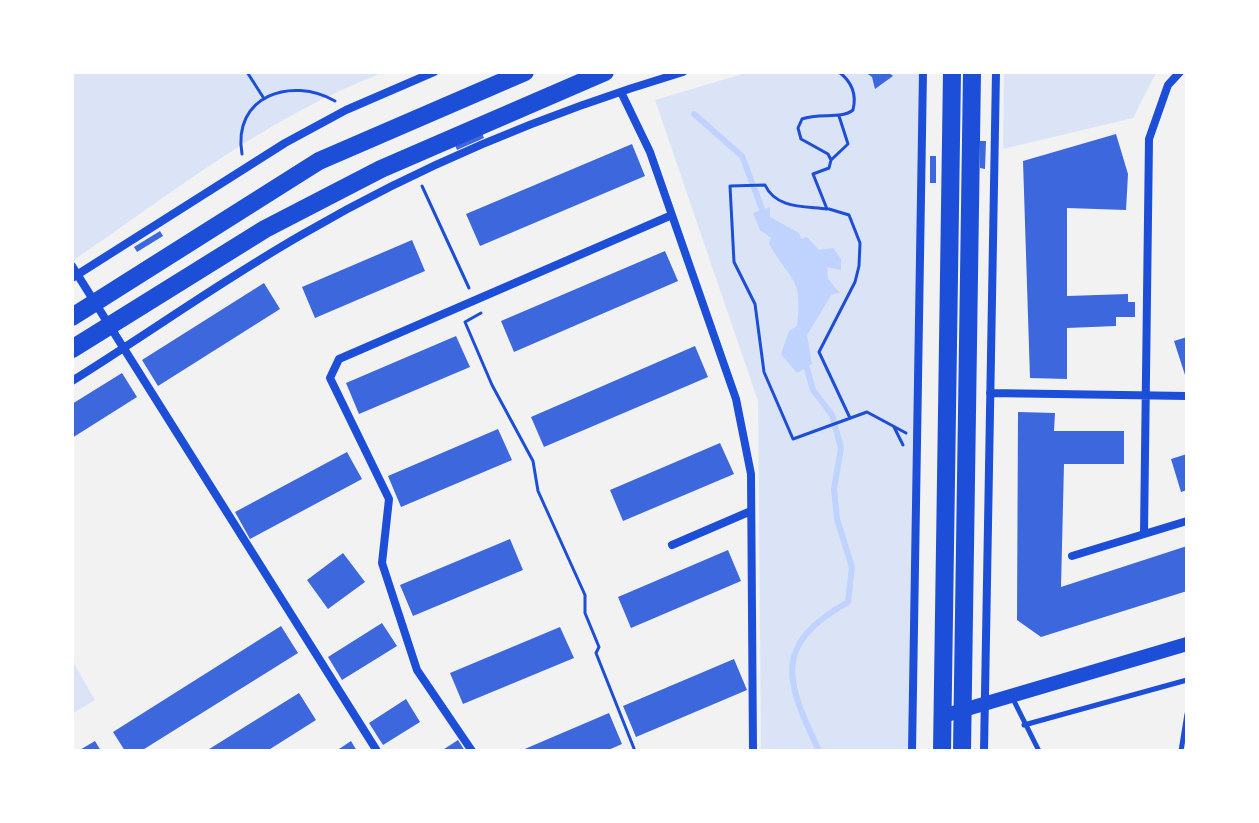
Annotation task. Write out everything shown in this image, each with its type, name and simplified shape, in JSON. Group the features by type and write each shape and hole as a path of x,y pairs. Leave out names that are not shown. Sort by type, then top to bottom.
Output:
{"main road":[{"path":"72,317 319,161 525,72"},
{"path":"72,349 265,229 355,183 605,72"},
{"path":"942,751 952,72"},
{"path":"962,751 972,72"}],"street":[{"path":"377,751 111,325 74,273 285,143 346,110 434,72"},
{"path":"72,381 302,235 417,175 581,106 683,72"},
{"path":"912,751 923,72"},
{"path":"984,751 996,72"},
{"path":"1144,533 1143,397 1149,139 1168,85 1180,72"},
{"path":"573,86 581,106"},
{"path":"621,92 650,152 736,399 751,474 753,751"},
{"path":"472,751 417,670 382,563 389,499 330,378 333,368 339,359 672,215"},
{"path":"990,393 1187,396"},
{"path":"672,545 751,511"},
{"path":"1072,556 1187,521"},
{"path":"943,716 1187,644"}],"lane":[{"path":"1024,725 1187,680 1187,688"},
{"path":"1012,696 1039,751"},
{"path":"1181,751 1187,714"}],"path":[{"path":"247,72 263,97"},
{"path":"831,160 828,154 801,139 798,128 802,119 817,113 850,114 855,102 850,81 839,72"},
{"path":"243,157 239,137 248,117 263,97 295,88 317,91 335,101"},
{"path":"827,209 813,174 829,168 831,160 848,144 839,116"},
{"path":"417,175 482,315 465,322 492,385 533,461 538,491 585,595 585,613 599,647 596,653 635,751"},
{"path":"850,418 819,352 855,282 860,243 849,215 827,209 791,206 777,200 765,185 730,186 734,262 755,304 764,372 793,439 867,412 907,434"},
{"path":"894,427 908,455"}],"shaded area":[{"path":"72,72 385,72 343,89 262,132 74,260"},
{"path":"749,72 920,72 910,751 761,751 758,401 655,100"},
{"path":"1004,72 1156,73 1133,118 1003,149"},
{"path":"72,660 95,700 72,714"}],"water":[{"path":"770,207 770,217 799,233 801,239 807,237 819,250 833,248 841,259 841,270 827,267 828,279 840,293 832,294 807,335 812,364 797,373 781,354 789,331 797,326 797,289 769,244 771,238 760,230 753,213"}],"building":[{"path":"865,72 888,72 893,76 875,89 872,77"},
{"path":"482,133 484,138 457,150 455,145"},
{"path":"1116,134 1128,174 1126,210 1067,208 1067,296 1128,294 1128,302 1135,302 1135,317 1116,317 1116,326 1067,328 1067,379 1030,378 1023,161"},
{"path":"980,141 986,141 985,169 980,168"},
{"path":"632,144 645,176 480,246 466,214"},
{"path":"930,156 936,156 936,183 930,183"},
{"path":"160,231 163,236 137,252 134,247"},
{"path":"412,240 425,271 315,318 302,287"},
{"path":"665,251 678,281 514,352 501,321"},
{"path":"264,283 280,309 158,386 142,360"},
{"path":"456,336 470,367 359,414 346,383"},
{"path":"1187,337 1187,374 1185,375 1174,341"},
{"path":"695,346 708,377 544,447 531,417"},
{"path":"122,373 137,397 72,438 72,404"},
{"path":"1018,412 1055,413 1054,431 1124,431 1124,464 1064,464 1061,587 1187,546 1187,591 1041,637 1017,620"},
{"path":"498,429 512,460 401,507 388,476"},
{"path":"720,443 734,474 623,521 610,490"},
{"path":"347,452 362,479 250,539 235,512"},
{"path":"1187,454 1187,490 1181,492 1171,459"},
{"path":"510,539 523,570 413,616 400,585"},
{"path":"728,550 741,581 631,628 618,597"},
{"path":"343,553 365,582 328,609 307,580"},
{"path":"382,623 397,646 342,680 328,657"},
{"path":"281,626 298,653 141,751 125,751 113,732"},
{"path":"560,627 574,658 463,704 450,673"},
{"path":"734,659 747,690 636,737 623,706"},
{"path":"299,693 316,720 267,751 206,751"},
{"path":"406,699 420,722 383,745 369,723"},
{"path":"609,713 622,744 606,751 520,751"},
{"path":"458,740 465,751 441,751"},
{"path":"95,741 101,751 78,751"},
{"path":"351,741 357,751 336,751"}],"waterway":[{"path":"694,114 742,156 765,217"},
{"path":"805,362 813,390 832,415 841,448 834,489 837,519 852,567 848,602 823,618 806,634 796,650 792,666 799,704 819,751"}]}
